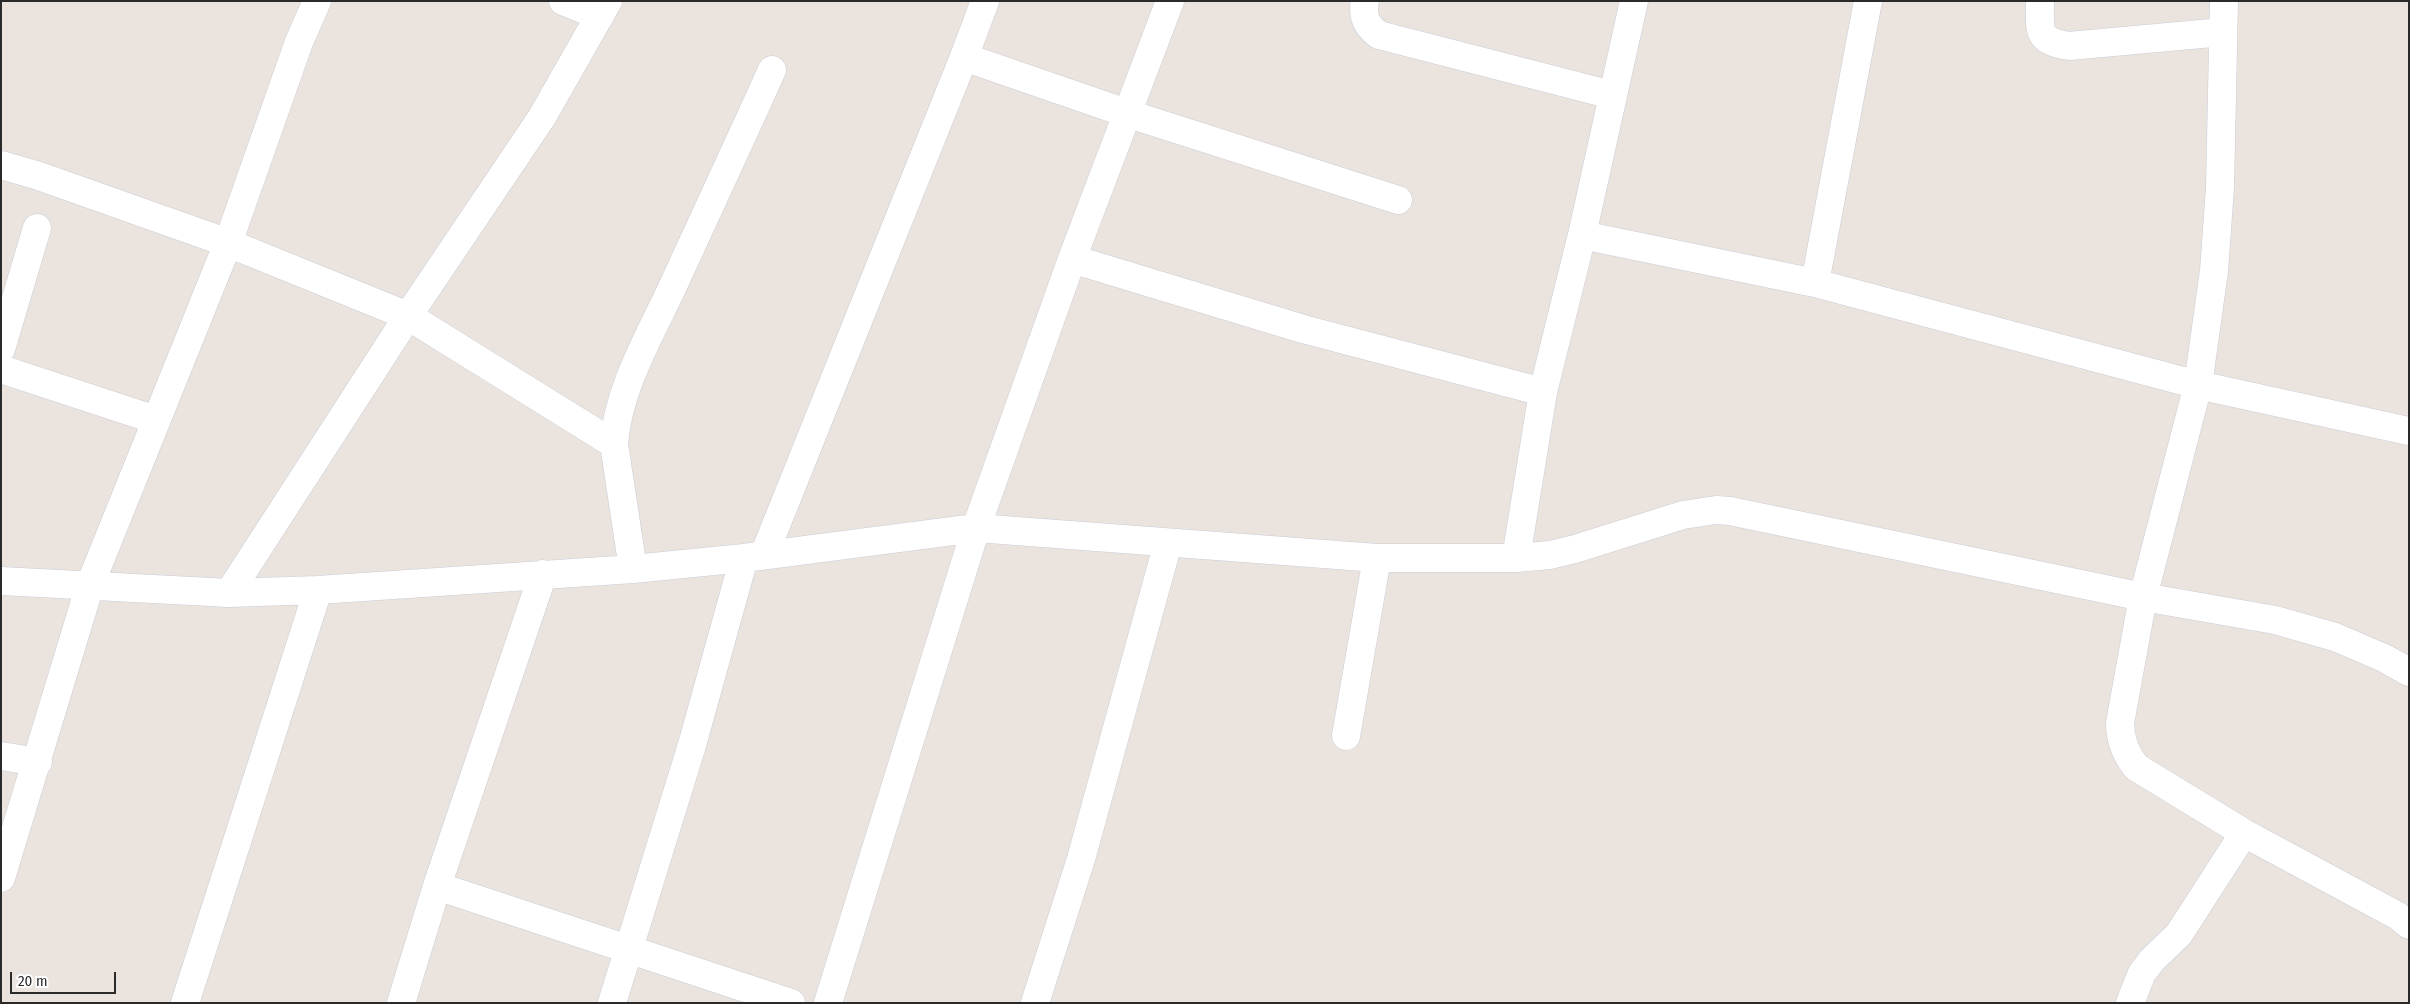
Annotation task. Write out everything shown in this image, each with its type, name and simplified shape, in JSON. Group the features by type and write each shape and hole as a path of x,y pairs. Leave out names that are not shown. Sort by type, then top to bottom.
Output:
{"street":[{"path":"1,877 38,762 90,585 228,243 299,42 317,1"},
{"path":"229,593 408,316 542,117 604,9 563,1"},
{"path":"612,1003 692,745 754,557 964,57 984,1"},
{"path":"828,1003 976,528 1072,259 1129,114 1170,1"},
{"path":"1365,1 1364,20 1371,30 1379,35 1612,95"},
{"path":"1516,558 1543,392 1582,235 1634,1"},
{"path":"1815,283 1868,1"},
{"path":"2040,1 2040,33 2045,39 2056,44 2069,46 2223,32"},
{"path":"2224,1 2220,187 2214,271 2198,385 2144,597 2120,723 2120,737 2127,755 2136,767 2244,833 2398,916 2409,925"},
{"path":"964,57 1129,114 1398,200"},
{"path":"633,569 614,444 615,424 643,350 772,70"},
{"path":"1,165 39,176 228,243 408,316 614,444"},
{"path":"1,349 37,228"},
{"path":"1582,235 1815,283 2198,385 2409,431"},
{"path":"1072,259 1303,329 1543,392"},
{"path":"1,369 156,420"},
{"path":"1,581 229,593 318,590 633,569 754,557 976,528 1377,558 1516,558 1550,555 1575,549 1682,515 1716,510 1730,511 2144,597 2275,620 2335,637 2384,658 2409,672"},
{"path":"1035,1003 1080,860 1168,543"},
{"path":"1346,736 1377,558"},
{"path":"401,1003 437,886 544,574"},
{"path":"185,1003 318,590"},
{"path":"1,756 38,762"},
{"path":"2130,1003 2142,973 2152,960 2179,934 2244,833"},
{"path":"437,886 792,1003"}]}
